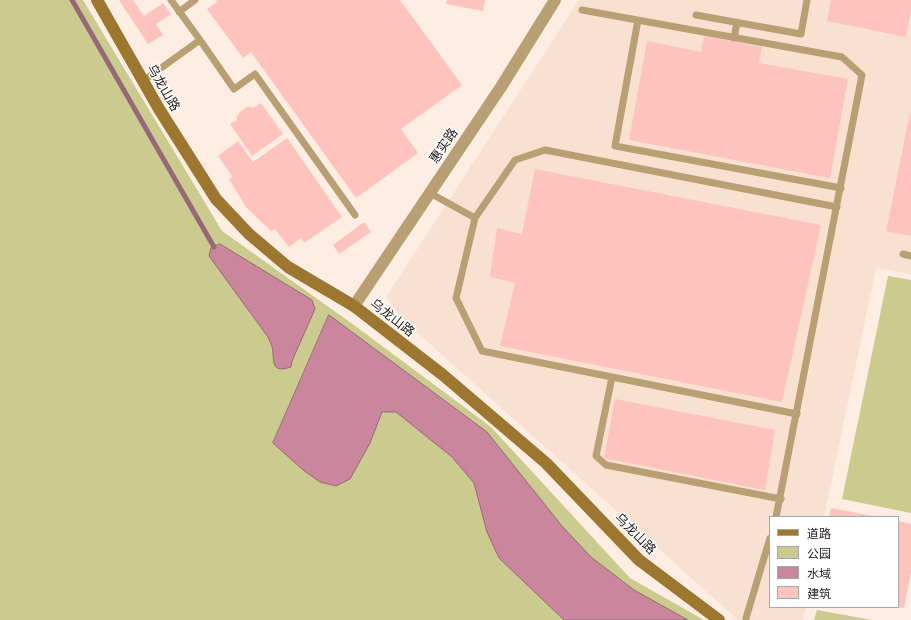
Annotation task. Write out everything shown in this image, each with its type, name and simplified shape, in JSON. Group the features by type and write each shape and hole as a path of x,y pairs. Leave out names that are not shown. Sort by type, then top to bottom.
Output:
{"street":[{"name":"乌龙山路","path":"97,0 159,109 216,199 249,234 288,267 354,306 443,375 546,463 639,560 720,620"},
{"name":"惠实路","path":"354,306 501,87 554,0"}],"lane":[{"path":"171,0 234,89 255,74 355,215"},
{"path":"179,12 195,0"},
{"path":"696,15 801,34 807,0"},
{"path":"582,10 842,57 862,75 781,499 776,516"},
{"path":"638,20 615,146 841,188"},
{"path":"734,38 737,23"},
{"path":"143,81 200,40"},
{"path":"797,414 482,351 456,298 475,218 515,160 545,150 837,207"},
{"path":"430,193 475,218"},
{"path":"903,254 911,256"},
{"path":"612,377 596,456 606,465 781,499"},
{"path":"746,618 769,541"}],"shaded area":[{"path":"579,0 911,0 911,274 876,268 824,516 769,516 769,608 806,608 803,620 738,620 401,318 386,297"}],"green space":[{"path":"0,0 83,0 222,231 354,325 491,427 630,578 704,620 0,620"},
{"path":"888,276 911,280 911,513 842,499"},
{"path":"817,610 872,620 814,620"}],"water":[{"path":"220,244 312,300 315,309 292,361 291,367 279,369 276,367 274,364 272,346 268,337 209,256 211,248"},
{"path":"329,315 487,432 562,526 591,557 634,590 688,620 564,620 499,558 487,532 474,483 452,457 396,412 382,412 370,443 350,479 336,486 320,482 303,470 273,443"}],"building":[{"path":"119,0 133,0 144,16 163,3 171,14 156,24 163,35 148,44"},
{"path":"216,0 400,0 462,85 401,129 418,153 356,198 251,52 243,58 207,9 217,2"},
{"path":"447,0 485,0 483,11 446,4"},
{"path":"831,0 911,0 911,10 906,37 827,21"},
{"path":"704,36 762,47 759,63 848,79 830,178 629,140 647,41 701,52"},
{"path":"261,103 283,134 252,156 230,124 237,120 236,117 241,111 247,107 253,108"},
{"path":"911,113 911,236 886,231"},
{"path":"287,138 342,217 304,243 301,238 289,247 275,229 271,231 246,207 229,179 233,177 218,156 238,141 253,162"},
{"path":"535,169 821,225 782,402 500,346 515,283 490,277 497,228 522,234"},
{"path":"364,222 371,232 339,254 333,245"},
{"path":"615,399 775,430 765,490 604,458"},
{"path":"831,508 873,516 829,516"},
{"path":"899,521 911,524 911,572 904,608 899,607"}],"waterway":[{"path":"72,0 214,247"}]}
